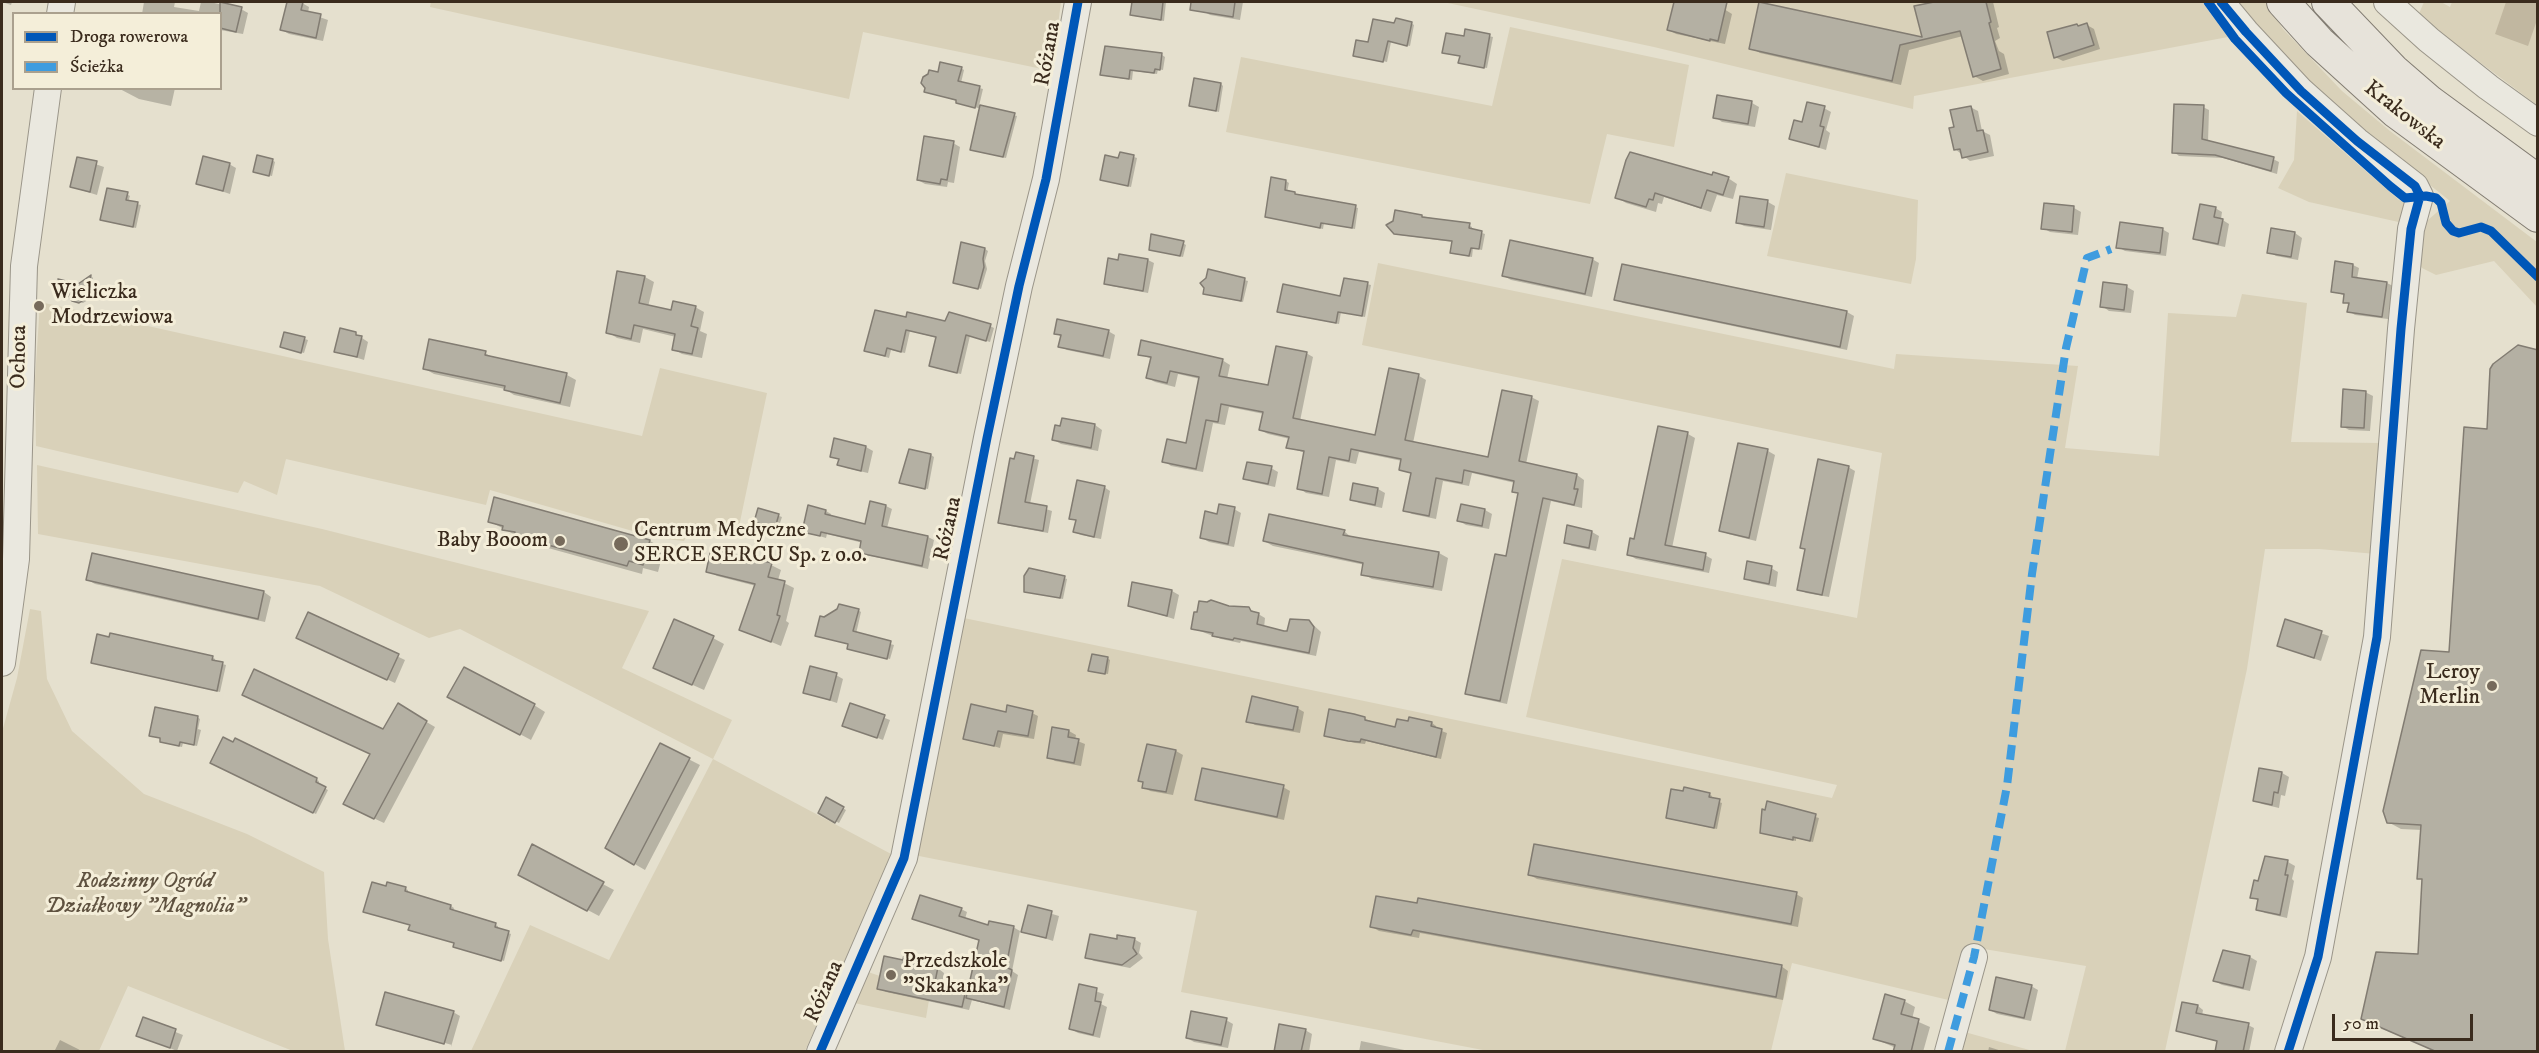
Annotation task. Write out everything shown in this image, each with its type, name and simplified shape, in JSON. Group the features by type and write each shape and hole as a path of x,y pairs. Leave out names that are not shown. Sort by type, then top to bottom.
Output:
{"main road":[{"name":"Krakowska","path":"2283,2 2319,42 2395,111 2538,216"},
{"name":"Krakowska","path":"2328,2 2385,62 2430,102 2538,181"}],"street":[{"name":"Różana","path":"820,1052 904,858 953,602 1019,286 1046,179 1078,2"},
{"path":"2221,2 2301,92 2357,141 2415,186 2420,196 2411,229 2404,300 2377,637 2318,957 2288,1052"},
{"path":"2387,2 2429,40 2538,123"},
{"name":"Ochota","path":"2,663 16,559 12,275 48,90"},
{"path":"1948,1052 1974,957"}],"green space":[{"path":"431,2 1061,2 1052,71 863,32 849,99 430,7"},
{"path":"1443,2 2202,2 2228,37 1914,96 1913,109 1654,47"},
{"path":"2232,2 2266,2 2283,29 2342,91 2390,131 2537,242 2537,307 2494,261 2436,275 2422,268 2418,263 2421,226 2450,201 2322,99"},
{"path":"2424,2 2441,2 2450,7 2452,2 2537,2 2537,105 2418,16"},
{"path":"1510,27 1689,65 1674,147 1607,134 1590,204 1226,132 1241,57 1492,106"},
{"path":"2297,111 2399,200 2409,203 2403,223 2309,202 2278,188 2294,160"},
{"path":"1786,173 1918,200 1916,259 1911,284 1767,256"},
{"path":"1378,263 1894,369 1896,354 2078,366 2065,448 2159,456 2168,313 2236,317 2242,294 2307,303 2291,442 2383,443 2376,554 2319,549 2265,549 2247,669 2165,1051 2065,1051 2086,966 1972,947 1957,1002 1792,963 1771,1051 1488,1051 1181,992 1197,911 914,855 959,617 1832,798 1837,785 1526,717 1562,559 1857,618 1882,453 1362,345"},
{"path":"40,302 642,436 660,368 767,393 737,536 692,526 684,541 657,538 490,490 486,505 286,459 277,495 244,481 238,493 36,446 35,380"},
{"path":"37,465 322,529 649,611 622,668 732,720 713,759 460,629 429,638 320,586 38,534"},
{"name":"Rodzinny Ogród Działkowy \"Magnolia\"","path":"30,609 41,611 47,679 72,731 144,794 247,834 324,872 328,939 345,1051 293,1051 128,986 99,1051 2,1051 2,732 17,678"},
{"path":"713,759 893,855 805,1051 471,1051 530,925 609,960"},
{"path":"868,972 929,1000 926,1018 854,1003"},
{"path":"1961,1031 2033,1051 1956,1052"}],"shaded area":[{"path":"2506,2 2537,2 2537,20 2528,46 2495,34"}],"building":[{"path":"220,2 242,7 236,32 222,28 222,12 220,12"},
{"path":"287,2 303,2 301,10 321,14 316,38 280,30"},
{"path":"1132,2 1163,2 1161,20 1130,15"},
{"path":"1191,2 1235,2 1233,17 1190,10"},
{"path":"1674,2 1727,2 1718,41 1667,30"},
{"path":"1759,2 1922,37 1914,6 1934,2 1986,2 2001,69 1973,77 1960,31 1900,45 1892,81 1749,49"},
{"path":"1396,18 1412,22 1407,46 1388,41 1383,62 1353,56 1356,40 1368,42 1373,19 1394,23"},
{"path":"2087,23 2094,45 2054,58 2047,32"},
{"path":"1465,29 1490,34 1484,68 1458,63 1460,56 1442,53 1446,33 1464,36"},
{"path":"1105,46 1162,53 1160,70 1155,69 1154,73 1130,70 1129,79 1100,75"},
{"path":"940,62 962,67 958,81 980,86 975,108 956,103 956,100 924,92 925,88 921,83 923,77 928,74 929,70 938,72"},
{"path":"1194,78 1221,83 1216,111 1189,106"},
{"path":"1717,95 1752,101 1748,124 1713,118"},
{"path":"1807,102 1825,106 1820,126 1824,127 1819,147 1789,139 1794,120 1802,122"},
{"path":"2174,104 2204,105 2202,139 2274,157 2271,171 2215,155 2172,153"},
{"path":"980,105 1015,113 1003,157 970,150"},
{"path":"1971,106 1977,131 1983,130 1988,152 1962,158 1960,149 1954,150 1949,128 1954,127 1950,110"},
{"path":"924,136 954,141 947,180 941,179 940,184 917,180"},
{"path":"1120,152 1134,155 1128,186 1100,180 1105,155 1118,158"},
{"path":"1630,152 1712,175 1713,172 1729,177 1723,195 1707,190 1701,208 1655,193 1653,200 1649,199 1646,207 1615,198"},
{"path":"257,155 273,159 269,176 253,172"},
{"path":"203,156 230,163 223,191 196,184"},
{"path":"77,157 97,161 90,192 70,187"},
{"path":"1271,177 1286,180 1285,190 1295,192 1295,194 1356,205 1352,228 1321,223 1320,228 1265,217"},
{"path":"107,188 128,192 126,200 138,202 133,227 100,220"},
{"path":"1740,196 1768,200 1764,227 1736,223"},
{"path":"2044,203 2074,206 2072,232 2041,229"},
{"path":"2200,204 2216,207 2214,217 2223,219 2218,244 2193,239"},
{"path":"1395,210 1422,215 1422,217 1470,223 1469,228 1482,231 1479,249 1471,248 1469,256 1450,253 1452,241 1394,234 1386,225 1393,221"},
{"path":"2120,222 2163,228 2160,253 2116,248"},
{"path":"2271,228 2295,232 2291,257 2267,253"},
{"path":"1151,234 1184,241 1180,256 1149,250"},
{"path":"1510,240 1593,258 1585,294 1502,276"},
{"path":"961,242 985,248 984,267 978,289 953,283"},
{"path":"1119,254 1148,259 1143,291 1104,284 1108,258 1118,260"},
{"path":"2335,261 2353,264 2352,277 2387,282 2382,317 2347,312 2349,303 2343,303 2344,294 2331,292"},
{"path":"1622,264 1847,311 1840,347 1614,300"},
{"path":"1208,269 1245,278 1241,301 1203,294 1204,288 1200,283 1206,278"},
{"path":"617,271 645,276 639,303 671,310 673,301 696,306 691,326 698,328 692,354 672,350 675,334 634,325 631,339 606,333"},
{"path":"91,275 85,299 79,303 72,301 58,279 78,284"},
{"path":"1344,278 1368,282 1362,316 1338,312 1336,323 1277,312 1283,284 1340,296"},
{"path":"2103,282 2127,285 2124,310 2100,307"},
{"path":"875,310 906,317 907,312 945,321 949,312 991,324 986,341 966,335 957,373 929,366 936,337 906,330 901,352 887,348 885,356 864,351"},
{"path":"1057,319 1109,330 1103,356 1058,347 1061,335 1054,334"},
{"path":"340,328 362,336 357,357 334,352"},
{"path":"284,332 305,337 301,353 280,347"},
{"path":"429,339 486,351 485,355 567,373 560,403 504,390 505,386 423,369"},
{"path":"1141,340 1223,359 1219,376 1268,385 1276,346 1307,352 1293,418 1375,435 1389,368 1419,374 1405,440 1488,457 1502,390 1532,396 1519,461 1577,474 1574,489 1578,489 1574,505 1543,498 1500,701 1465,694 1495,554 1506,556 1518,493 1512,492 1514,481 1464,470 1462,483 1436,478 1429,516 1403,511 1411,473 1399,470 1401,459 1351,449 1349,461 1329,457 1322,494 1297,489 1304,451 1286,448 1289,437 1259,430 1263,412 1221,404 1218,422 1206,420 1196,469 1162,462 1167,439 1186,443 1199,377 1170,371 1167,383 1146,378 1151,357 1138,355"},
{"path":"2518,345 2538,350 2538,1052 2437,1052 2361,1019 2376,952 2418,954 2422,879 2417,879 2421,825 2387,823 2383,811 2421,650 2449,652 2464,427 2487,429 2490,369 2493,364"},
{"path":"2343,389 2366,391 2364,428 2341,427"},
{"path":"1062,418 1095,424 1091,448 1052,440 1055,425 1060,426"},
{"path":"1658,426 1688,432 1665,545 1706,553 1703,570 1627,555 1630,538 1634,539"},
{"path":"834,438 866,446 861,471 837,465 839,459 830,457"},
{"path":"1738,443 1768,449 1749,538 1719,531"},
{"path":"909,449 931,454 925,489 899,483"},
{"path":"1016,452 1034,456 1025,502 1047,506 1043,531 998,523 1010,458 1014,459"},
{"path":"1818,459 1849,466 1822,595 1797,590 1805,549 1800,548"},
{"path":"1247,462 1272,466 1268,484 1243,479"},
{"path":"1077,480 1105,486 1094,537 1073,532 1076,520 1069,519"},
{"path":"1353,483 1378,488 1375,505 1350,500"},
{"path":"494,497 650,540 643,565 629,561 627,566 514,536 515,532 502,530 503,526 488,522"},
{"path":"870,501 886,505 882,526 928,536 922,566 859,553 861,541 821,532 820,536 802,532 808,505 826,510 825,514 865,524"},
{"path":"1219,504 1235,507 1228,544 1200,538 1205,511 1217,514"},
{"path":"1461,504 1485,509 1482,526 1457,521"},
{"path":"758,508 779,514 775,528 754,522"},
{"path":"1269,514 1345,530 1343,535 1439,552 1433,587 1361,575 1363,563 1263,541"},
{"path":"1567,525 1592,531 1589,548 1564,543"},
{"path":"711,549 772,563 768,577 785,581 777,615 780,616 771,642 739,630 755,584 706,572"},
{"path":"92,553 264,591 258,619 86,580"},
{"path":"1747,561 1772,566 1769,584 1744,579"},
{"path":"1029,568 1065,576 1060,598 1024,592 1024,576"},
{"path":"1132,582 1172,590 1167,616 1128,606"},
{"path":"1211,600 1229,606 1249,607 1251,611 1259,613 1257,624 1284,631 1287,631 1290,619 1309,620 1314,627 1309,653 1234,638 1233,640 1212,636 1213,633 1191,629 1199,601"},
{"path":"839,604 859,609 853,631 891,641 887,659 847,649 848,644 815,636 820,616 824,617 837,609"},
{"path":"308,612 399,654 387,680 296,638"},
{"path":"674,619 714,636 692,685 653,668"},
{"path":"2285,619 2322,631 2314,658 2277,646"},
{"path":"110,633 213,656 212,660 223,662 217,691 91,663 97,634 109,637"},
{"path":"1092,654 1108,657 1105,674 1088,671"},
{"path":"810,666 837,673 830,700 803,693"},
{"path":"464,667 535,704 520,735 447,697"},
{"path":"254,669 383,729 398,703 427,721 374,819 343,804 370,754 242,695"},
{"path":"1252,696 1298,707 1293,730 1246,722"},
{"path":"850,703 885,715 877,738 842,726"},
{"path":"971,704 1006,712 1007,705 1033,711 1028,736 998,731 994,746 963,739"},
{"path":"155,707 198,716 194,745 180,742 179,746 160,742 160,738 149,736"},
{"path":"1329,709 1395,727 1397,719 1408,721 1409,717 1432,722 1431,726 1442,729 1436,757 1361,739 1360,742 1324,736"},
{"path":"1052,727 1069,730 1068,737 1079,739 1074,763 1047,758"},
{"path":"223,737 233,742 235,738 317,778 316,782 326,787 313,813 210,763"},
{"path":"660,743 690,758 634,865 605,848"},
{"path":"1147,744 1176,750 1166,792 1142,788 1143,782 1138,781"},
{"path":"1202,768 1284,785 1277,817 1195,800"},
{"path":"2259,768 2282,772 2278,793 2274,792 2272,805 2253,801"},
{"path":"1684,787 1710,793 1709,797 1720,799 1714,828 1666,818 1671,789 1683,791"},
{"path":"826,797 844,807 835,823 818,813"},
{"path":"1767,801 1816,814 1810,841 1760,833 1762,809 1765,810"},
{"path":"532,844 604,882 587,911 518,875"},
{"path":"1534,844 1797,892 1791,924 1528,875"},
{"path":"2265,856 2288,860 2285,875 2288,875 2280,915 2256,910 2258,899 2250,898 2254,880 2258,881"},
{"path":"372,882 386,886 387,882 406,887 405,891 451,905 450,909 496,923 495,927 509,931 501,961 453,947 454,943 408,930 410,925 363,912"},
{"path":"920,895 962,908 959,916 988,925 989,921 1014,926 1006,967 1012,970 1004,1007 966,998 979,940 912,919"},
{"path":"1376,896 1417,903 1418,898 1782,965 1776,997 1413,930 1411,935 1370,927"},
{"path":"1028,905 1052,911 1046,938 1021,932"},
{"path":"1090,934 1117,939 1117,935 1135,938 1133,948 1137,954 1122,965 1085,958"},
{"path":"2223,950 2250,956 2243,988 2213,981"},
{"path":"904,955 931,960 930,966 938,967 934,987 965,994 962,1007 877,989 884,956 903,960"},
{"path":"1996,977 2032,985 2024,1018 1989,1010"},
{"path":"1079,984 1097,988 1095,1001 1101,1002 1093,1035 1069,1029"},
{"path":"385,992 454,1011 444,1044 376,1025"},
{"path":"1885,994 1905,1000 1901,1014 1919,1019 1911,1052 1893,1052 1895,1045 1873,1039"},
{"path":"2182,1002 2198,1005 2196,1013 2249,1023 2243,1052 2215,1052 2217,1041 2176,1031"},
{"path":"1191,1011 1227,1018 1221,1045 1186,1038"},
{"path":"143,1017 176,1029 170,1048 136,1036"},
{"path":"1279,1024 1306,1029 1301,1052 1274,1052"}],"marked path":[{"path":"1948,1052 1974,957 2007,786 2032,574 2066,348 2087,258 2111,249"}],"cycle path":[{"path":"820,1052 904,858 987,438 1019,286 1046,179 1078,2"},
{"path":"2208,2 2235,39 2286,93 2390,186 2405,198 2426,196 2436,198 2441,203 2446,223 2453,231 2459,233 2481,227 2491,231 2538,277"},
{"path":"2221,2 2301,91 2357,141 2415,186 2420,196 2411,229 2401,329 2377,637 2318,957 2288,1052"}],"place":[{"name":"Wieliczka Modrzewiowa","path":"39,306"},
{"name":"Baby Booom","path":"560,541"},
{"name":"Centrum Medyczne SERCE SERCU Sp. z o.o.","path":"621,544"},
{"name":"Leroy Merlin","path":"2492,686"},
{"name":"Przedszkole \"Skakanka\"","path":"891,975"}]}
